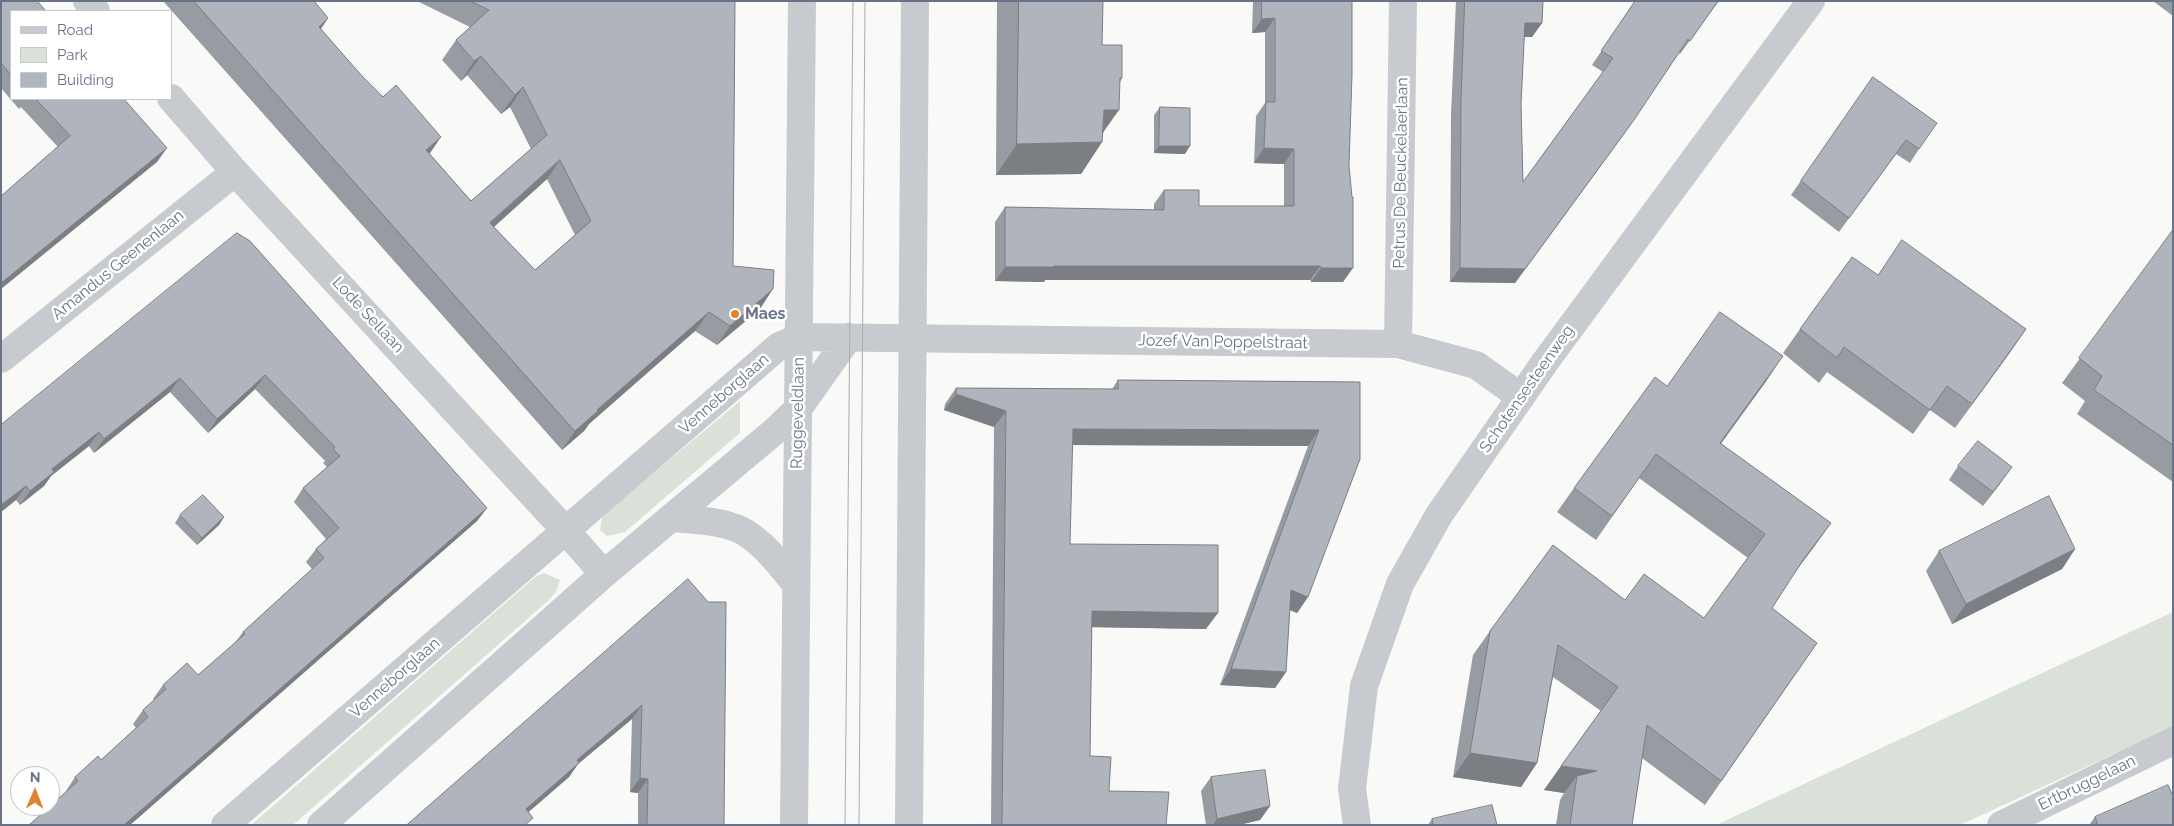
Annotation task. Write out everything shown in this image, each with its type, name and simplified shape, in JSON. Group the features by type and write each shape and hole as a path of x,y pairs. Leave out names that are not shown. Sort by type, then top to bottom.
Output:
{"street":[{"name":"Ruggeveldlaan","path":"794,825 802,1"},
{"path":"909,825 915,1"},
{"name":"Petrus De Beuckelaerlaan","path":"1398,344 1403,1"},
{"name":"Schotensesteenweg","path":"1357,825 1352,789 1364,686 1400,584 1439,515 1521,397 1811,1"},
{"name":"Lode Sellaan","path":"172,99 235,172 566,531"},
{"name":"Amandus Geenenlaan","path":"1,359 235,172"},
{"name":"Venneborglaan","path":"225,825 778,346 800,337 913,339"},
{"path":"321,825 604,574 673,518 798,409 849,337"},
{"name":"Jozef Van Poppelstraat","path":"913,339 1398,344 1476,365 1521,397"},
{"path":"673,518 732,526 767,550 796,584"},
{"path":"566,531 604,574"},
{"name":"Ertbruggelaan","path":"2001,825 2173,740"}],"green space":[{"path":"740,401 740,433 625,532 607,536 600,530 602,518 607,512"},
{"path":"544,573 560,580 556,592 549,600 293,825 251,825 535,577"},
{"path":"2173,612 2173,727 1960,825 1716,825"}],"building":[{"path":"1,1 37,1 45,10 10,10 10,74 1,63"},
{"path":"194,1 314,1 328,18 319,27 362,76 383,97 396,85 441,137 426,150 471,201 547,135 523,87 515,95 481,56 474,61 456,40 489,10 470,1 735,1 733,266 774,270 773,289 730,326 709,312 575,431","holes":["560,160 591,221 535,270 490,223"]},
{"path":"1019,1 1103,1 1102,45 1122,45 1122,78 1120,78 1119,110 1104,110 1102,142 1017,144"},
{"path":"1262,1 1352,1 1349,166 1353,197 1353,268 1321,268 1320,266 1005,267 1005,207 1164,210 1164,190 1199,190 1199,206 1294,206 1294,149 1264,148 1266,102 1275,102 1275,18 1262,19"},
{"path":"1465,1 1543,1 1542,23 1525,23 1521,104 1523,182 1613,58 1601,51 1635,1 1718,1 1690,41 1688,39 1634,120 1525,269 1460,268 1461,101"},
{"path":"1873,77 1937,123 1919,149 1906,140 1849,218 1801,181"},
{"path":"37,100 125,100 167,148 1,283 1,196 70,136"},
{"path":"1160,107 1190,108 1190,146 1159,146"},
{"path":"2173,230 2173,445 2094,390 2102,376 2079,358"},
{"path":"237,233 250,241 487,508 124,825 29,825 39,816 60,816 60,797 78,781 75,777 98,756 101,760 148,717 143,710 166,689 163,685 187,663 198,675 245,634 243,632 324,558 316,549 339,528 303,488 340,456 333,449 335,447 265,375 217,419 180,378 104,439 99,432 52,469 54,472 30,491 26,486 1,505 1,425"},
{"path":"1902,240 2026,329 1972,404 1947,386 1930,410 1844,347 1837,358 1800,329 1852,257 1878,275"},
{"path":"1720,312 1783,356 1720,443 1831,523 1803,560 1772,608 1817,643 1721,781 1647,725 1632,825 1570,825 1577,776 1597,771 1561,766 1618,687 1558,645 1537,763 1470,753 1490,631 1553,545 1625,600 1644,574 1704,618 1765,534 1656,454 1612,516 1574,488 1655,377 1667,386"},
{"path":"1118,380 1360,382 1360,459 1308,597 1291,590 1286,672 1231,669 1319,430 1073,429 1070,544 1218,545 1218,613 1092,611 1090,756 1111,757 1109,791 1169,792 1166,825 1002,825 1006,411 956,394 956,388 1118,389"},
{"path":"1978,441 2012,467 1993,492 1958,466"},
{"path":"203,495 224,517 202,538 180,515"},
{"path":"2049,496 2075,549 1966,604 1939,551"},
{"path":"688,579 708,602 726,602 724,825 647,825 648,779 640,778 642,705 577,760 579,763 526,809 533,818 525,825 407,825"},
{"path":"1265,770 1270,806 1217,819 1211,777"},
{"path":"2168,785 2173,796 2173,825 2098,825 2095,817"},
{"path":"1492,805 1497,825 1433,825 1432,819"}],"tram line":[{"path":"845,825 853,1"},
{"path":"859,825 865,1"}],"place":[{"name":"Maes","path":"735,314"}]}
